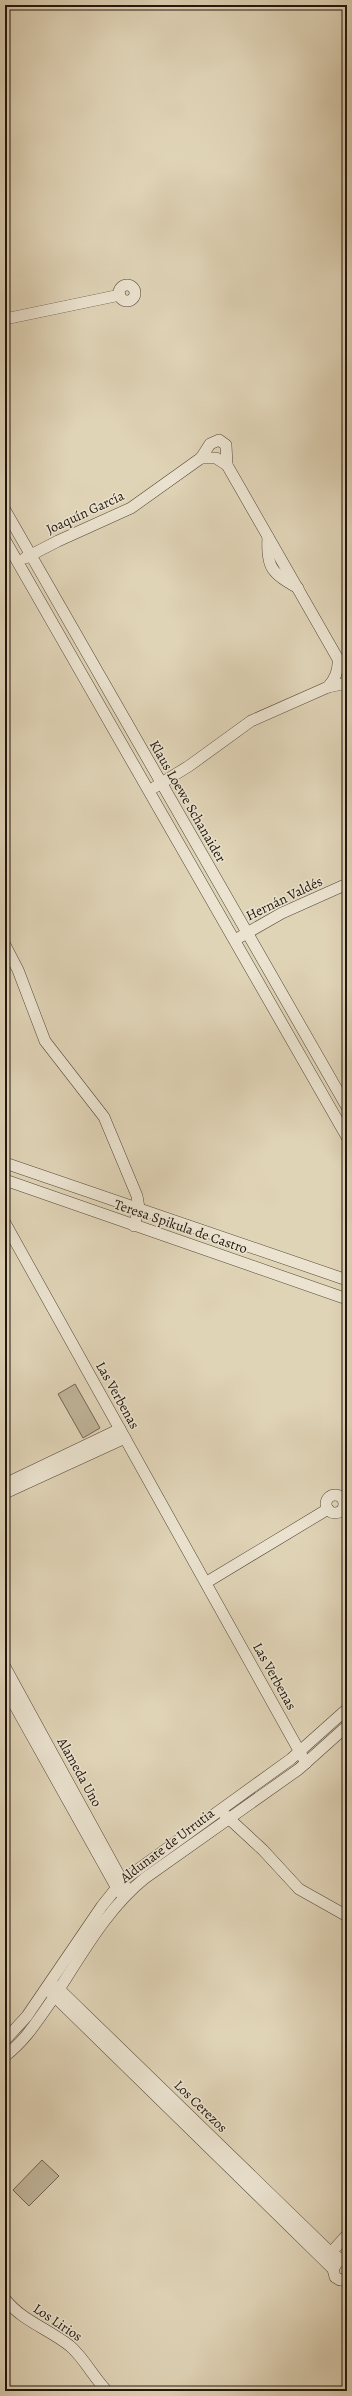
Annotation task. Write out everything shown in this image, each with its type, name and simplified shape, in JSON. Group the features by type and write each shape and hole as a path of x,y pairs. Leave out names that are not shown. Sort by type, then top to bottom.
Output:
{"street":[{"path":"5,319 120,295"},
{"name":"Joaquín García","path":"18,562 61,539 124,513 201,458 212,442 222,441 227,450 227,465 268,537 268,554 273,570 279,577 298,588 343,662 338,673 328,687"},
{"path":"201,458 216,458 227,465"},
{"name":"Klaus Loewe Schanaider","path":"5,510 347,1107"},
{"name":"Klaus Loewe Schanaider","path":"5,540 347,1137"},
{"path":"149,790 161,784 251,721 328,687 347,684"},
{"name":"Hernán Valdés","path":"235,940 282,913 347,884"},
{"path":"5,945 18,970 44,1041 96,1105 107,1123 133,1185 139,1208 134,1226"},
{"path":"5,1180 7,1164"},
{"name":"Teresa Spikula de Castro","path":"7,1164 347,1280"},
{"name":"Teresa Spikula de Castro","path":"5,1180 347,1299"},
{"name":"Las Verbenas","path":"5,1223 122,1434 207,1582 306,1763"},
{"path":"5,1484 122,1434"},
{"path":"5,1494 122,1434"},
{"path":"207,1582 328,1509"},
{"name":"Alameda Uno","path":"5,1667 119,1884"},
{"name":"Alameda Uno","path":"5,1688 126,1895"},
{"name":"Aldunate de Urrutia","path":"8,2042 27,2016 47,1984 119,1884 300,1752 347,1710"},
{"name":"Aldunate de Urrutia","path":"8,2042 32,2029 126,1895 227,1818 306,1763 347,1726"},
{"path":"219,1810 263,1850 299,1889 347,1916"},
{"name":"Los Cerezos","path":"47,1984 328,2257 340,2264 333,2275 337,2279 347,2279"},
{"path":"328,2257 347,2235"},
{"name":"Los Lirios","path":"5,2300 21,2316 68,2345 83,2359 107,2391"}],"shaded area":[{"path":"75,1384 100,1428 83,1438 58,1394"},
{"path":"42,2160 59,2176 29,2206 13,2190"}]}
